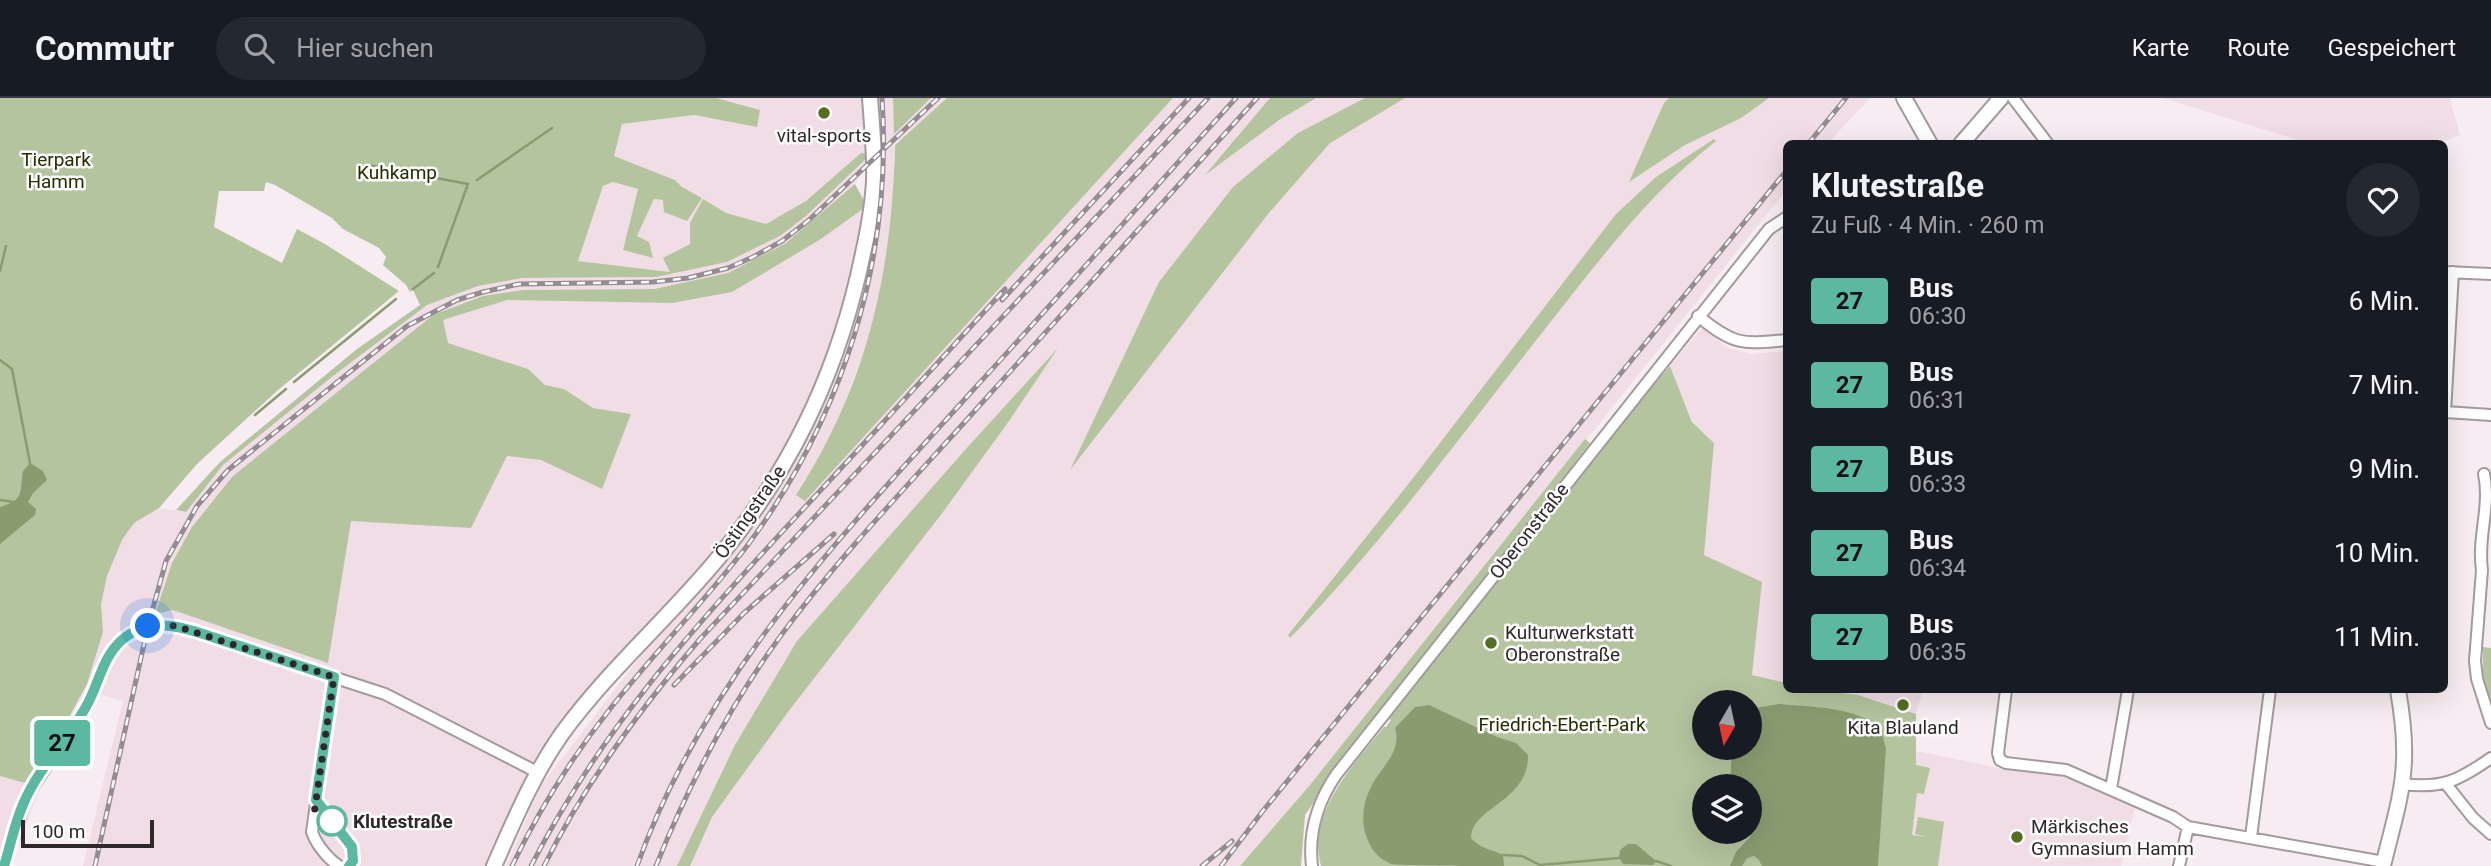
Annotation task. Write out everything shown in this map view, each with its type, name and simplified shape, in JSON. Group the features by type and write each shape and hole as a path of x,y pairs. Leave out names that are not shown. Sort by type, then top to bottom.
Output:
{"street":[{"name":"Östingstraße","path":"494,866 537,772 561,736 620,663 658,626 721,555 762,499 800,439 838,347 866,245 874,183 870,98"},
{"path":"1904,98 1928,140"},
{"path":"1965,140 2001,98"},
{"path":"2013,98 2045,140"},
{"name":"Oberonstraße","path":"1312,866 1314,821 1322,799 1336,775 1769,229 1783,220"},
{"path":"2448,307 2449,272 2491,274"},
{"path":"1699,316 1723,336 1734,341 1746,343 1783,340"},
{"path":"2448,412 2491,415"},
{"path":"2484,474 2487,486 2486,540 2475,661 2477,679 2491,723"},
{"path":"4,866 29,792 83,712 107,657 128,635 148,626 176,626 385,695 537,772"},
{"path":"334,677 313,835 332,862 339,866"},
{"path":"2006,693 1998,744 2000,760 2006,763 2066,770 2173,817 2188,827 2384,864 2402,784 2403,726 2398,693"},
{"path":"2111,789 2127,693"},
{"path":"2251,837 2270,693"},
{"path":"2402,784 2446,784 2491,758"},
{"path":"2446,784 2473,818 2491,834"},
{"path":"316,800 352,847 353,861 348,866"},
{"path":"2179,866 2188,827"}],"shaded area":[{"path":"716,98 868,98 871,154 861,153 806,201 766,224 726,213 690,223 690,244 671,272 578,261 603,186 613,182 638,189 623,250 652,258 649,242 637,237 654,199 701,197 675,180 613,156 622,124 694,115 756,127 759,110"},
{"path":"878,98 893,98 894,133 931,98 947,98 900,140 894,135 894,192 880,293 870,333 837,424 797,495 805,500 1173,98 1870,98 1831,140 1783,140 1783,194 1310,785 1240,866 506,866 540,787 639,658 725,562 793,465 831,392 860,305 873,247 879,168"},
{"path":"2163,98 2450,98 2460,135 2447,140 2297,140"},
{"path":"871,154 855,184 786,243 729,273 654,289 523,290 433,315 233,476 172,563 155,613 173,610 351,520 471,528 506,455 541,459 601,489 631,414 593,408 564,389 545,385 528,369 448,343 442,320 507,300 672,303 732,292 821,239 867,206 863,247 822,393 764,495 584,704 493,866 83,866 123,701 98,694 41,784 11,866 0,866 0,776 25,782 76,706 87,684 103,632 101,604 107,576 122,540 134,523 159,508 186,512 223,465 333,376 427,305 478,286 522,278 656,277 727,262 780,236 806,216"},
{"path":"1702,328 1728,348 1751,354 1783,351 1783,682 1752,675 1761,582 1704,555 1714,443 1693,422 1670,366"},
{"path":"30,463 43,471 47,480 28,502 36,509 35,515 0,544 0,507 18,498 23,471"},
{"name":"Kita Blauland","path":"1842,693 1922,693 1916,714 1858,695"},
{"path":"1779,704 1835,709 1863,718 1874,724 1881,733 1886,748 1878,866 1762,866 1754,856 1747,858 1742,866 1730,866 1736,852 1743,844 1762,844 1762,774 1731,774 1731,760 1762,760 1762,707"},
{"path":"1429,705 1497,737 1516,743 1528,755 1526,771 1520,783 1473,827 1471,838 1482,847 1503,855 1504,866 1391,864 1377,855 1369,843 1364,826 1365,802 1372,785 1393,752 1396,744 1395,728 1415,707"},
{"name":"Märkisches Gymnasium Hamm","path":"1917,751 2008,770 2060,776 2135,808 2121,866 1904,866"},
{"path":"1628,844 1636,844 1656,861 1653,865 1623,864 1619,858 1620,850"}],"green space":[{"path":"0,98 716,98 760,110 757,127 694,115 622,124 614,156 675,180 702,198 687,221 664,212 663,200 654,199 637,236 649,242 653,258 623,250 638,189 613,182 603,186 578,261 670,272 663,258 690,244 690,223 703,199 726,213 766,224 806,201 861,153 871,154 806,216 780,236 727,262 656,277 522,278 478,286 427,305 333,376 223,465 186,512 176,510 220,462 357,349 420,305 413,290 410,292 406,285 383,265 386,257 379,248 343,229 332,218 275,185 266,182 264,191 219,191 214,227 282,263 297,229 399,291 278,390 197,464 159,508 134,523 122,540 107,576 101,604 103,632 87,684 66,723 25,783 0,776"},
{"path":"893,98 931,98 894,134"},
{"path":"947,98 1173,98 805,501 796,495 821,454 841,412 871,327 888,239 895,145"},
{"path":"1270,98 1316,98 1279,120 1205,175"},
{"path":"1365,98 1405,98 1330,143 1268,214 1070,470 1159,282 1233,187 1298,133"},
{"path":"1669,98 1769,98 1741,118 1685,145 1629,182 1664,103"},
{"path":"1714,139 1716,141 1668,183 1625,230 1390,526 1290,638 1288,635 1410,482 1616,214 1656,177"},
{"path":"855,184 867,206 821,239 732,292 672,303 507,300 443,320 448,343 528,369 545,385 564,389 593,408 631,414 602,489 541,460 507,456 471,528 351,521 328,663 173,610 155,614 172,563 192,527 233,476 433,315 483,296 523,290 654,289 728,273 786,243"},
{"path":"1058,348 943,512 788,712 712,817 690,866 677,866 735,745 797,641"},
{"name":"Friedrich-Ebert-Park","path":"1670,366 1692,422 1714,443 1704,555 1762,582 1752,675 1783,682 1783,693 1858,695 1916,714 1916,765 1930,768 1924,794 1917,793 1912,835 1927,837 1915,834 1918,817 1944,822 1938,866 1321,866 1318,847 1326,809 1347,774 1386,727 1391,720 1389,719 1503,559"},
{"path":"1585,439 1590,443 1338,768 1305,815 1301,866 1240,866 1310,785"},
{"path":"2483,647 2491,648 2491,711 2483,675"}],"waterway":[{"path":"477,180 552,128"},
{"path":"368,165 468,184 438,267"},
{"path":"0,271 6,246"},
{"path":"413,289 434,273"},
{"path":"294,382 396,299"},
{"path":"0,360 12,369 30,463"},
{"path":"255,415 286,389"},
{"path":"0,500 14,502"},
{"path":"1503,855 1522,856 1540,865 1619,858"},
{"path":"1656,861 1671,866"}],"railway":[{"path":"512,866 545,804 582,746 627,688 747,546 781,496 810,444 835,390 855,334 869,276 879,218 883,158 882,98"},
{"path":"95,866 148,626 166,561 197,506 228,470 407,326 457,300 519,284 653,282 688,278 728,268 753,257 782,241 809,220 938,98"},
{"path":"1002,300 1189,98"},
{"path":"544,866 577,805 615,748 656,692 700,639 1208,98"},
{"path":"637,866 666,797 700,732 738,670 781,611 875,499 1236,98"},
{"path":"656,866 682,805 728,717 763,661 805,604 878,517 1257,98"},
{"path":"1811,140 1846,98"},
{"path":"1221,866 1262,812 1783,175"},
{"path":"531,866 587,770 683,642 1005,289"},
{"path":"674,685 744,613 834,534"},
{"path":"1202,866 1232,841"}],"bus line":[{"name":"27","path":"4,866 26,797 90,700 107,657 128,635 148,626 160,625 197,632 334,677 316,800 352,847 353,861 349,866"}],"place":[{"name":"vital-sports","path":"824,113"},
{"name":"Kulturwerkstatt Oberonstraße","path":"1491,643"},
{"name":"Kita Blauland","path":"1903,705"},
{"name":"Klutestraße","path":"332,821"},
{"name":"Märkisches Gymnasium Hamm","path":"2017,837"}],"route":[{"path":"148,626 170,625 197,632 334,677 314,814 332,821"}],"park label":[{"name":"Tierpark Hamm","path":"56,170"},
{"name":"Kuhkamp","path":"397,172"}]}
